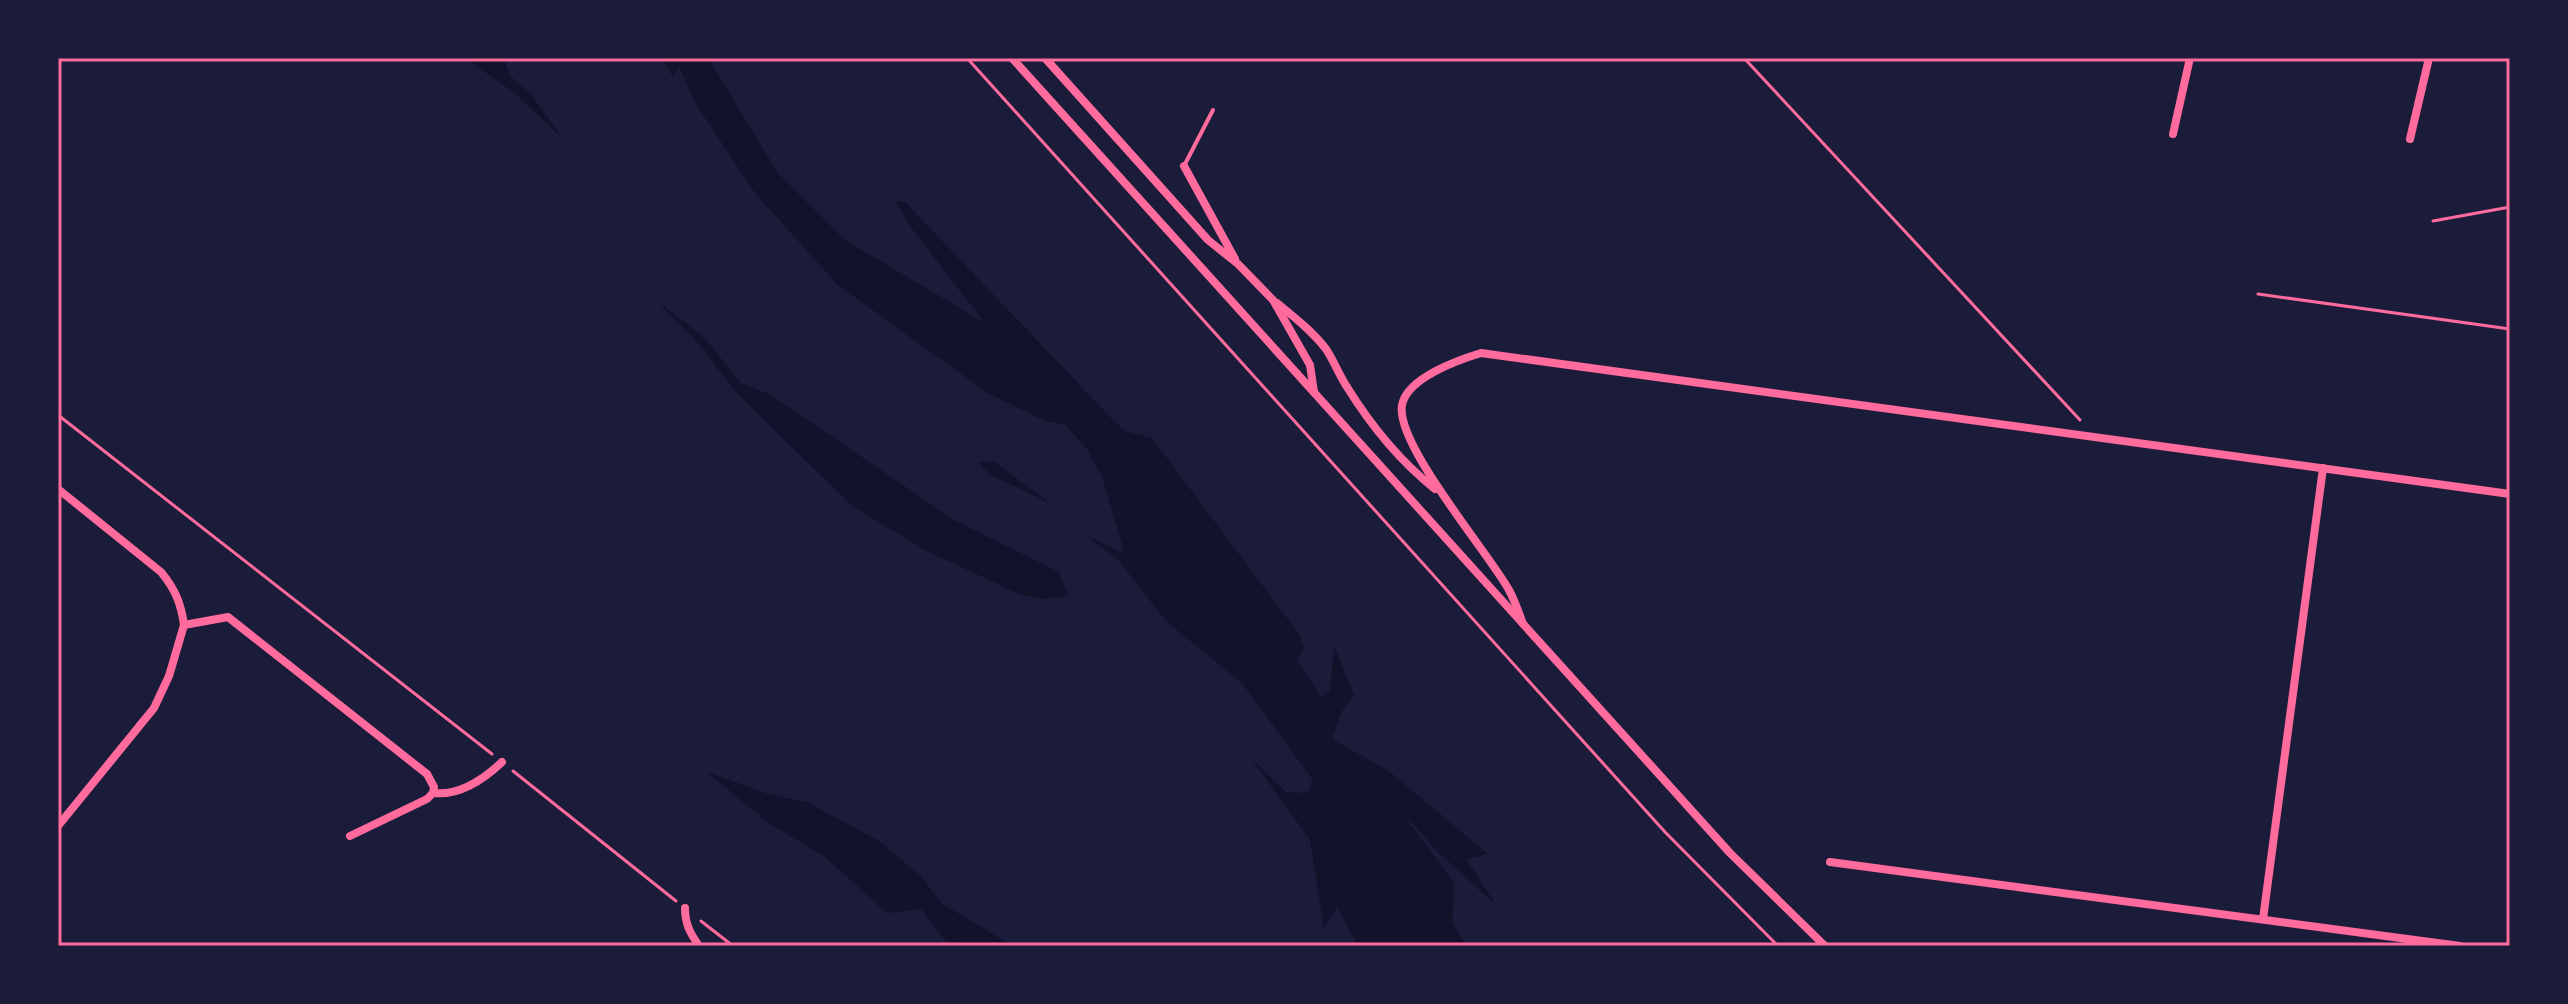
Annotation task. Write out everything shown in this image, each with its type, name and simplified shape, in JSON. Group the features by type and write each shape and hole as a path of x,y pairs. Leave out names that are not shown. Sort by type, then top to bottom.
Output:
{"street":[{"path":"1012,58 1730,853 1825,946"},
{"path":"1045,58 1208,240 1238,264 1326,350 1347,387 1370,418 1416,474 1439,492"},
{"path":"2173,134 2190,58"},
{"path":"2410,139 2429,58"},
{"path":"1184,166 1238,264"},
{"path":"1273,300 1310,365 1314,393"},
{"path":"1523,624 1510,592 1471,532 1439,492 1408,431 1402,405 1415,383 1462,359 1481,353 2510,494"},
{"path":"2263,919 2323,468"},
{"path":"58,489 161,572 181,605 184,625 169,676 154,708 58,826"},
{"path":"184,625 228,617 427,774 434,787 427,799 350,836"},
{"path":"433,793 454,792 487,777 502,762"},
{"path":"1830,862 2460,946"},
{"path":"685,908 689,932 699,946"}],"lane":[{"path":"1184,166 1213,110"}],"path":[{"path":"967,58 1665,832 1778,946"},
{"path":"1744,58 2096,438"},
{"path":"2433,221 2510,207"},
{"path":"2258,294 2510,329"},
{"path":"58,415 733,946"}],"shaded area":[{"path":"470,58 488,58 491,61 491,58 504,58 510,76 530,93 564,140 516,94"},
{"path":"662,58 708,58 778,173 845,240 985,323 913,230 895,201 905,202 1113,420 1125,431 1152,438 1299,634 1304,648 1297,660 1321,697 1330,690 1334,646 1354,695 1342,711 1332,739 1390,772 1488,854 1466,859 1496,905 1437,851 1398,807 1454,883 1452,924 1468,946 1358,946 1337,907 1324,928 1310,840 1251,758 1286,792 1307,793 1313,780 1242,683 1167,622 1119,561 1086,535 1125,554 1102,477 1087,449 1064,424 1045,421 986,392 838,285 755,193 696,104 679,66 673,77"},
{"path":"657,302 702,335 741,383 771,395 954,520 1059,572 1068,596 1042,599 1021,595 927,551 852,506 737,393 692,336"},
{"path":"993,461 1050,503 989,474 978,462"},
{"path":"707,772 771,795 807,802 879,841 922,877 941,903 1013,946 964,946 945,940 921,909 887,913 824,856 770,824"}]}
